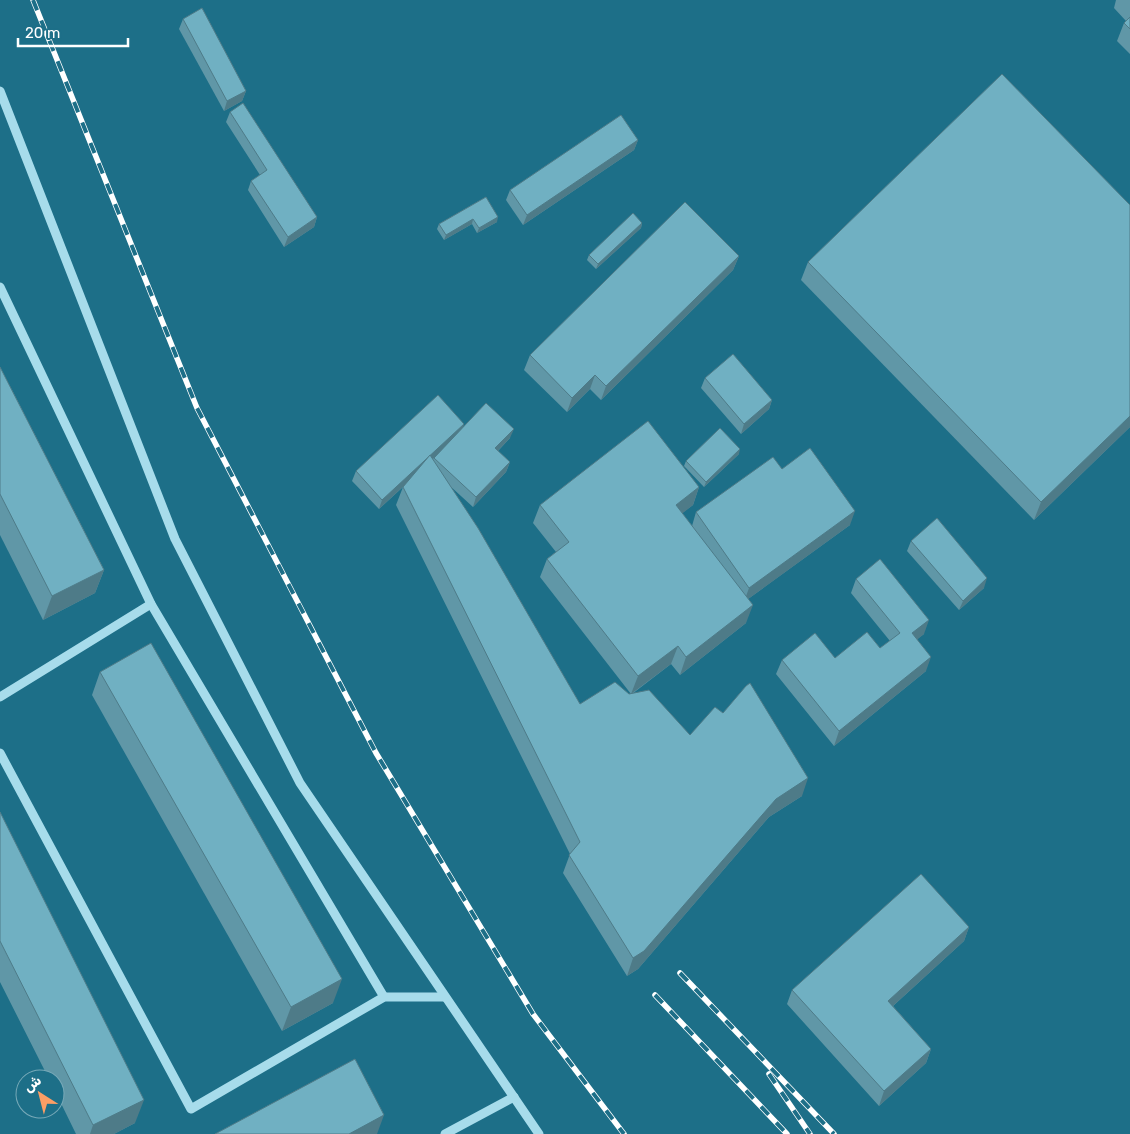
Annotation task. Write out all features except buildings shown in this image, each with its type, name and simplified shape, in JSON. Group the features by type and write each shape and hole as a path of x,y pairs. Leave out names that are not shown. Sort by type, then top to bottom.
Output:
{"street":[{"path":"0,90 175,539 300,783 539,1134"},
{"path":"0,286 151,604 384,997"},
{"path":"0,697 151,604"},
{"path":"0,753 191,1109 384,997 444,997"},
{"path":"445,1134 514,1097"}],"railway":[{"path":"33,0 197,408 376,753 533,1014 624,1134"},
{"path":"680,973 834,1134"},
{"path":"655,995 787,1134"},
{"path":"769,1074 810,1134"}]}
